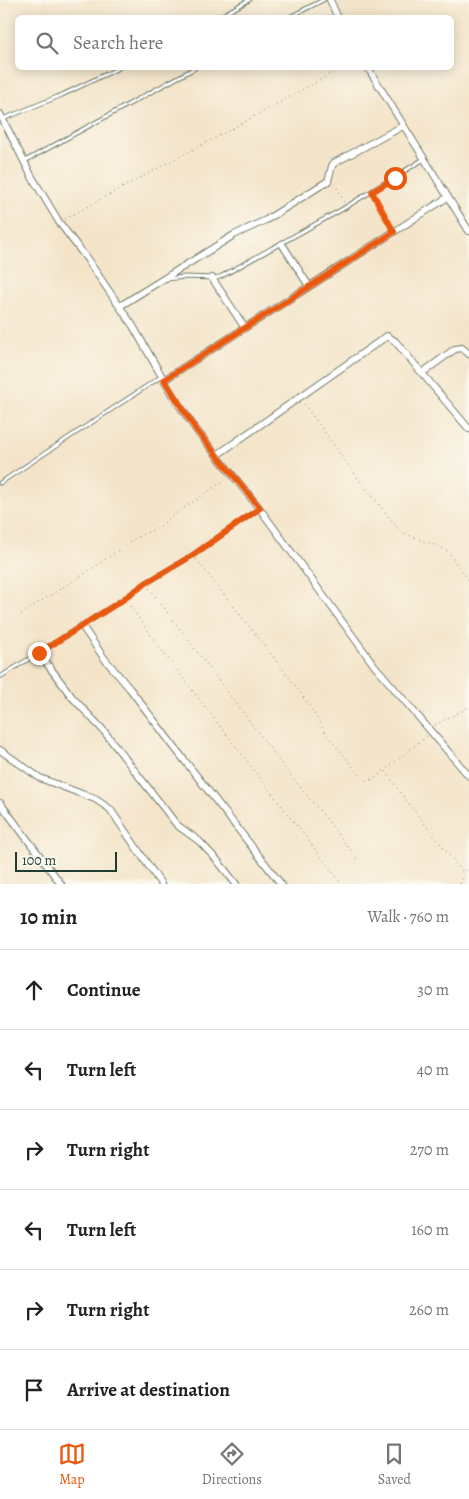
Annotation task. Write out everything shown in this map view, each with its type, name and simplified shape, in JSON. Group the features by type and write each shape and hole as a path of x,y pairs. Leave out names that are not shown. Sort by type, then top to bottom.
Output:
{"street":[{"path":"330,0 337,15"},
{"path":"369,70 469,231"},
{"path":"1,116 59,222 87,258 120,306 192,424 260,508 374,665 469,776"},
{"path":"120,306 234,235 266,220 328,181 334,164 403,126"},
{"path":"163,378 245,328 448,197"},
{"path":"282,244 309,286"},
{"path":"212,278 245,328"},
{"path":"217,455 387,336 395,341 469,428"},
{"path":"422,372 455,349 462,348 469,354"},
{"path":"82,626 104,658 281,884"},
{"path":"39,653 72,697 103,730 177,825 199,841 236,884"},
{"path":"0,750 40,778 95,799 110,809 161,884"},
{"path":"0,803 61,884"}],"lane":[{"path":"222,15 249,0"},
{"path":"294,15 323,0"},
{"path":"1,116 62,94 115,70"},
{"path":"24,161 191,70"},
{"path":"163,279 222,276 347,207 424,159"},
{"path":"0,483 163,378"},
{"path":"0,677 193,555 260,508"}],"path":[{"path":"59,222 195,148 236,128 337,70"},
{"path":"330,174 347,207"},
{"path":"372,192 394,232"},
{"path":"299,397 360,481 401,532 444,549 469,581"},
{"path":"21,614 87,572 137,537 161,526 172,516 233,475"},
{"path":"193,555 309,705 327,735 363,779 372,780 386,770 430,730 469,708"},
{"path":"146,583 290,775 357,859"},
{"path":"124,599 342,884"},
{"path":"386,770 399,791 464,874"},
{"path":"460,884 469,868"}],"route":[{"path":"39,653 146,583 193,555 260,508 197,431 164,380 394,232 372,192 395,178"}]}
